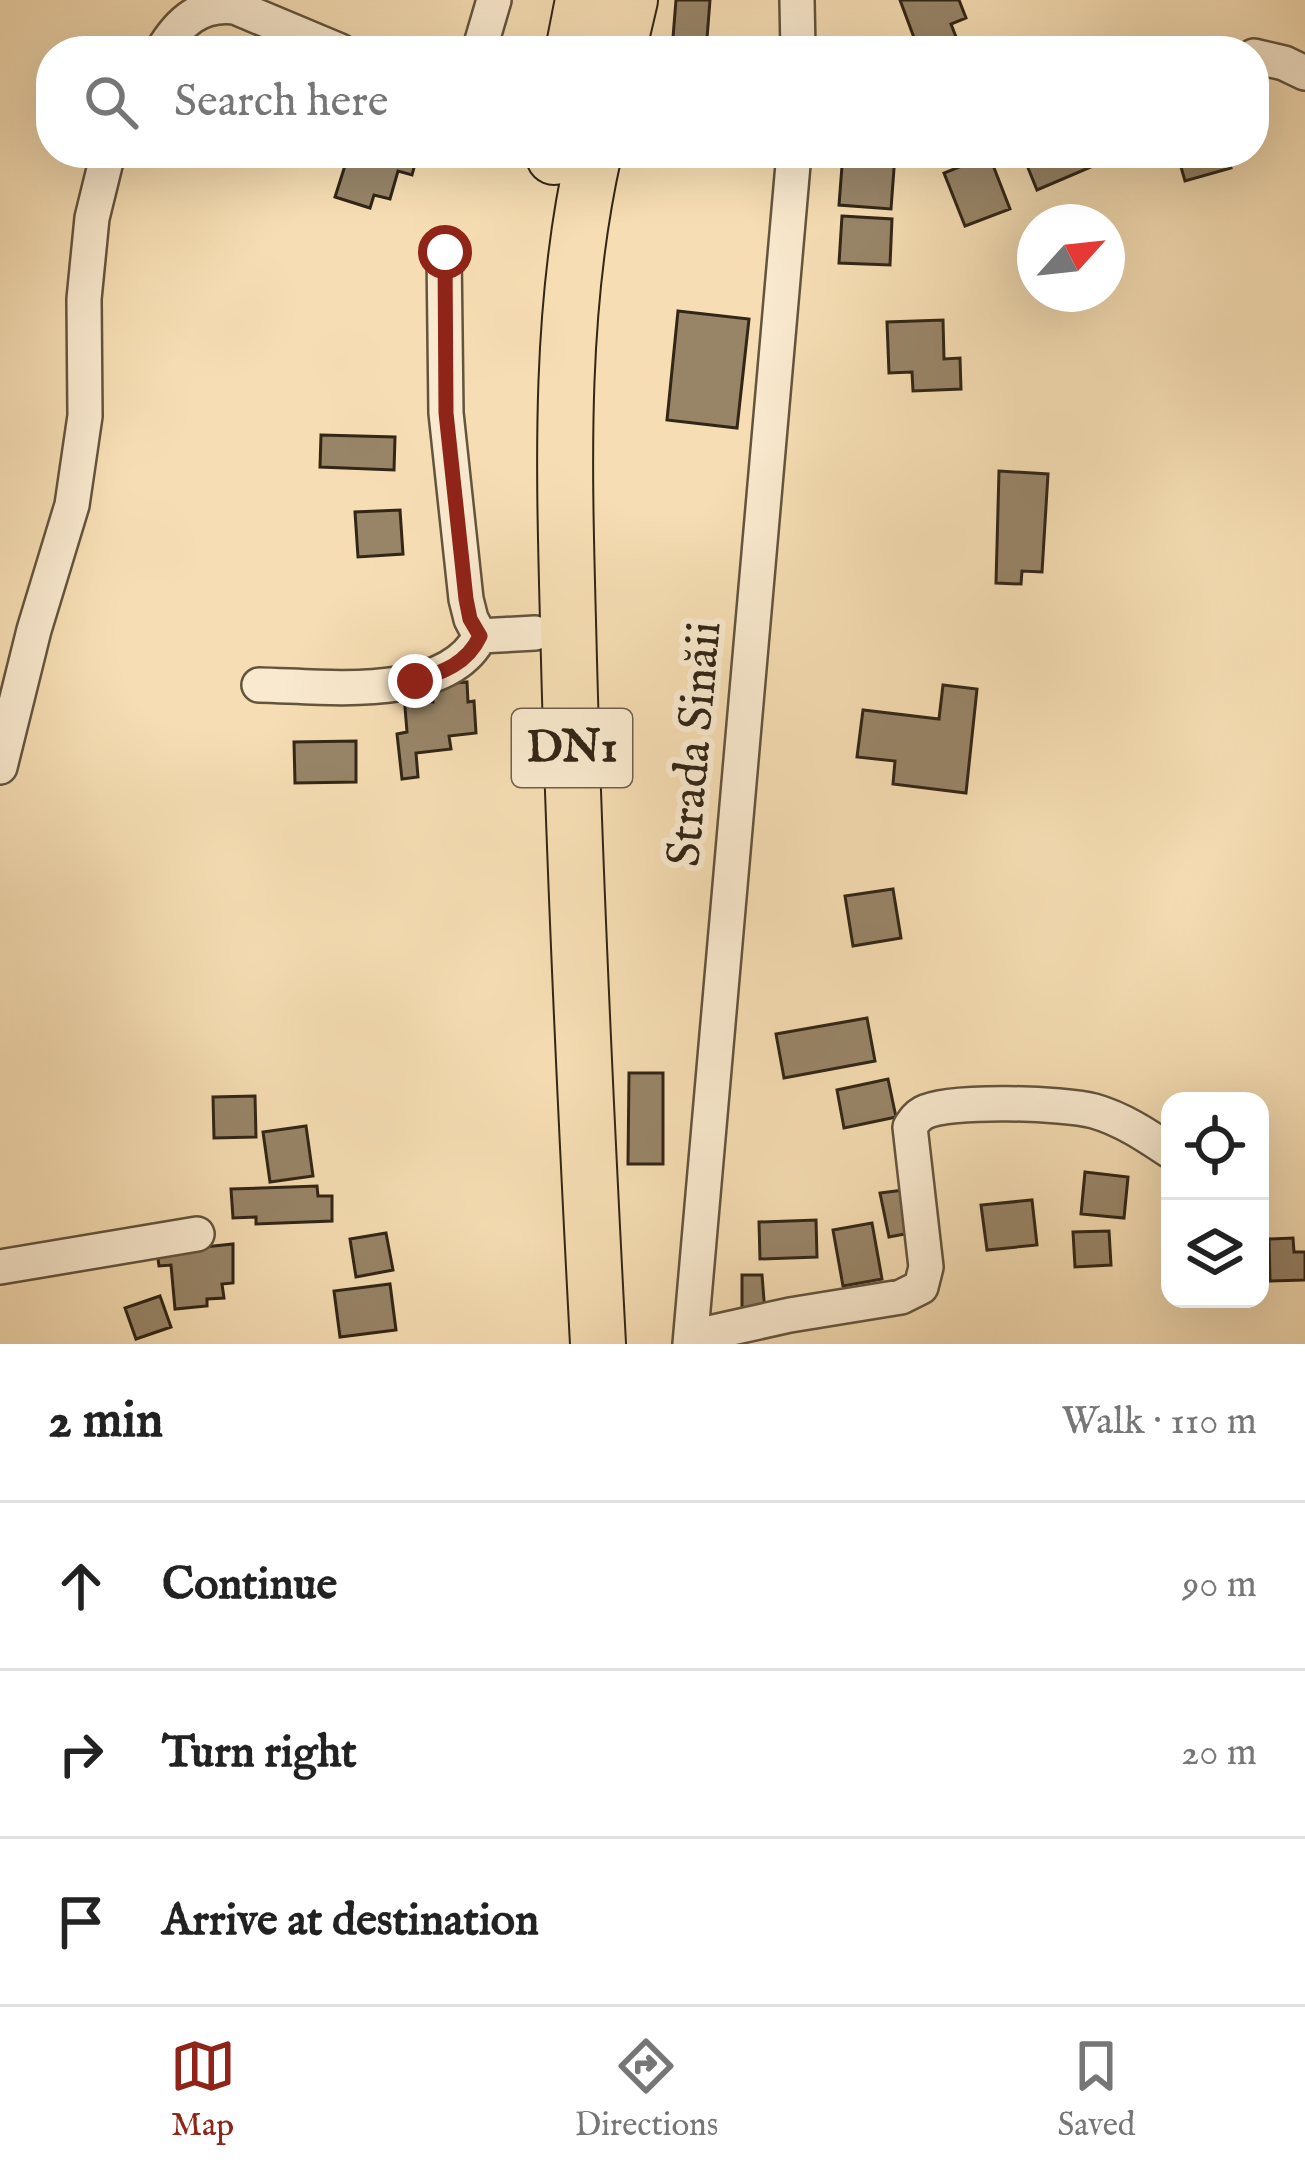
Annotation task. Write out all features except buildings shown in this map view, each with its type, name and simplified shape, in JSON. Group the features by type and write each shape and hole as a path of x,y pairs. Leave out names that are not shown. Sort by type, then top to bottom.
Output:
{"highway":[{"path":"554,36 558,0"},
{"path":"576,36 584,0"},
{"path":"622,36 630,0"},
{"name":"DN1","path":"560,168 543,230 533,350 531,457 549,1118 562,1344"},
{"name":"DN1","path":"566,168 578,235 566,354 565,460 578,936 598,1344"}],"street":[{"path":"483,36 494,0"},
{"path":"797,0 797,36"},
{"path":"170,36 196,12 217,5 235,7 304,36"},
{"path":"1269,60 1305,73"},
{"path":"0,767 34,630 72,506 85,416 84,299 92,218 104,168"},
{"name":"Strada Sinăii","path":"690,1340 793,168"},
{"path":"445,252 446,413 466,599 480,636"},
{"path":"480,636 535,633"},
{"path":"259,685 415,681 449,669 473,651 480,636"},
{"path":"690,1340 790,1315 901,1297 921,1287 926,1267 910,1127 923,1113 1004,1102 1092,1110 1161,1144"},
{"path":"0,1267 197,1234"}],"route":[{"path":"415,681 449,669 473,651 480,636 466,599 446,413 445,252"}]}
